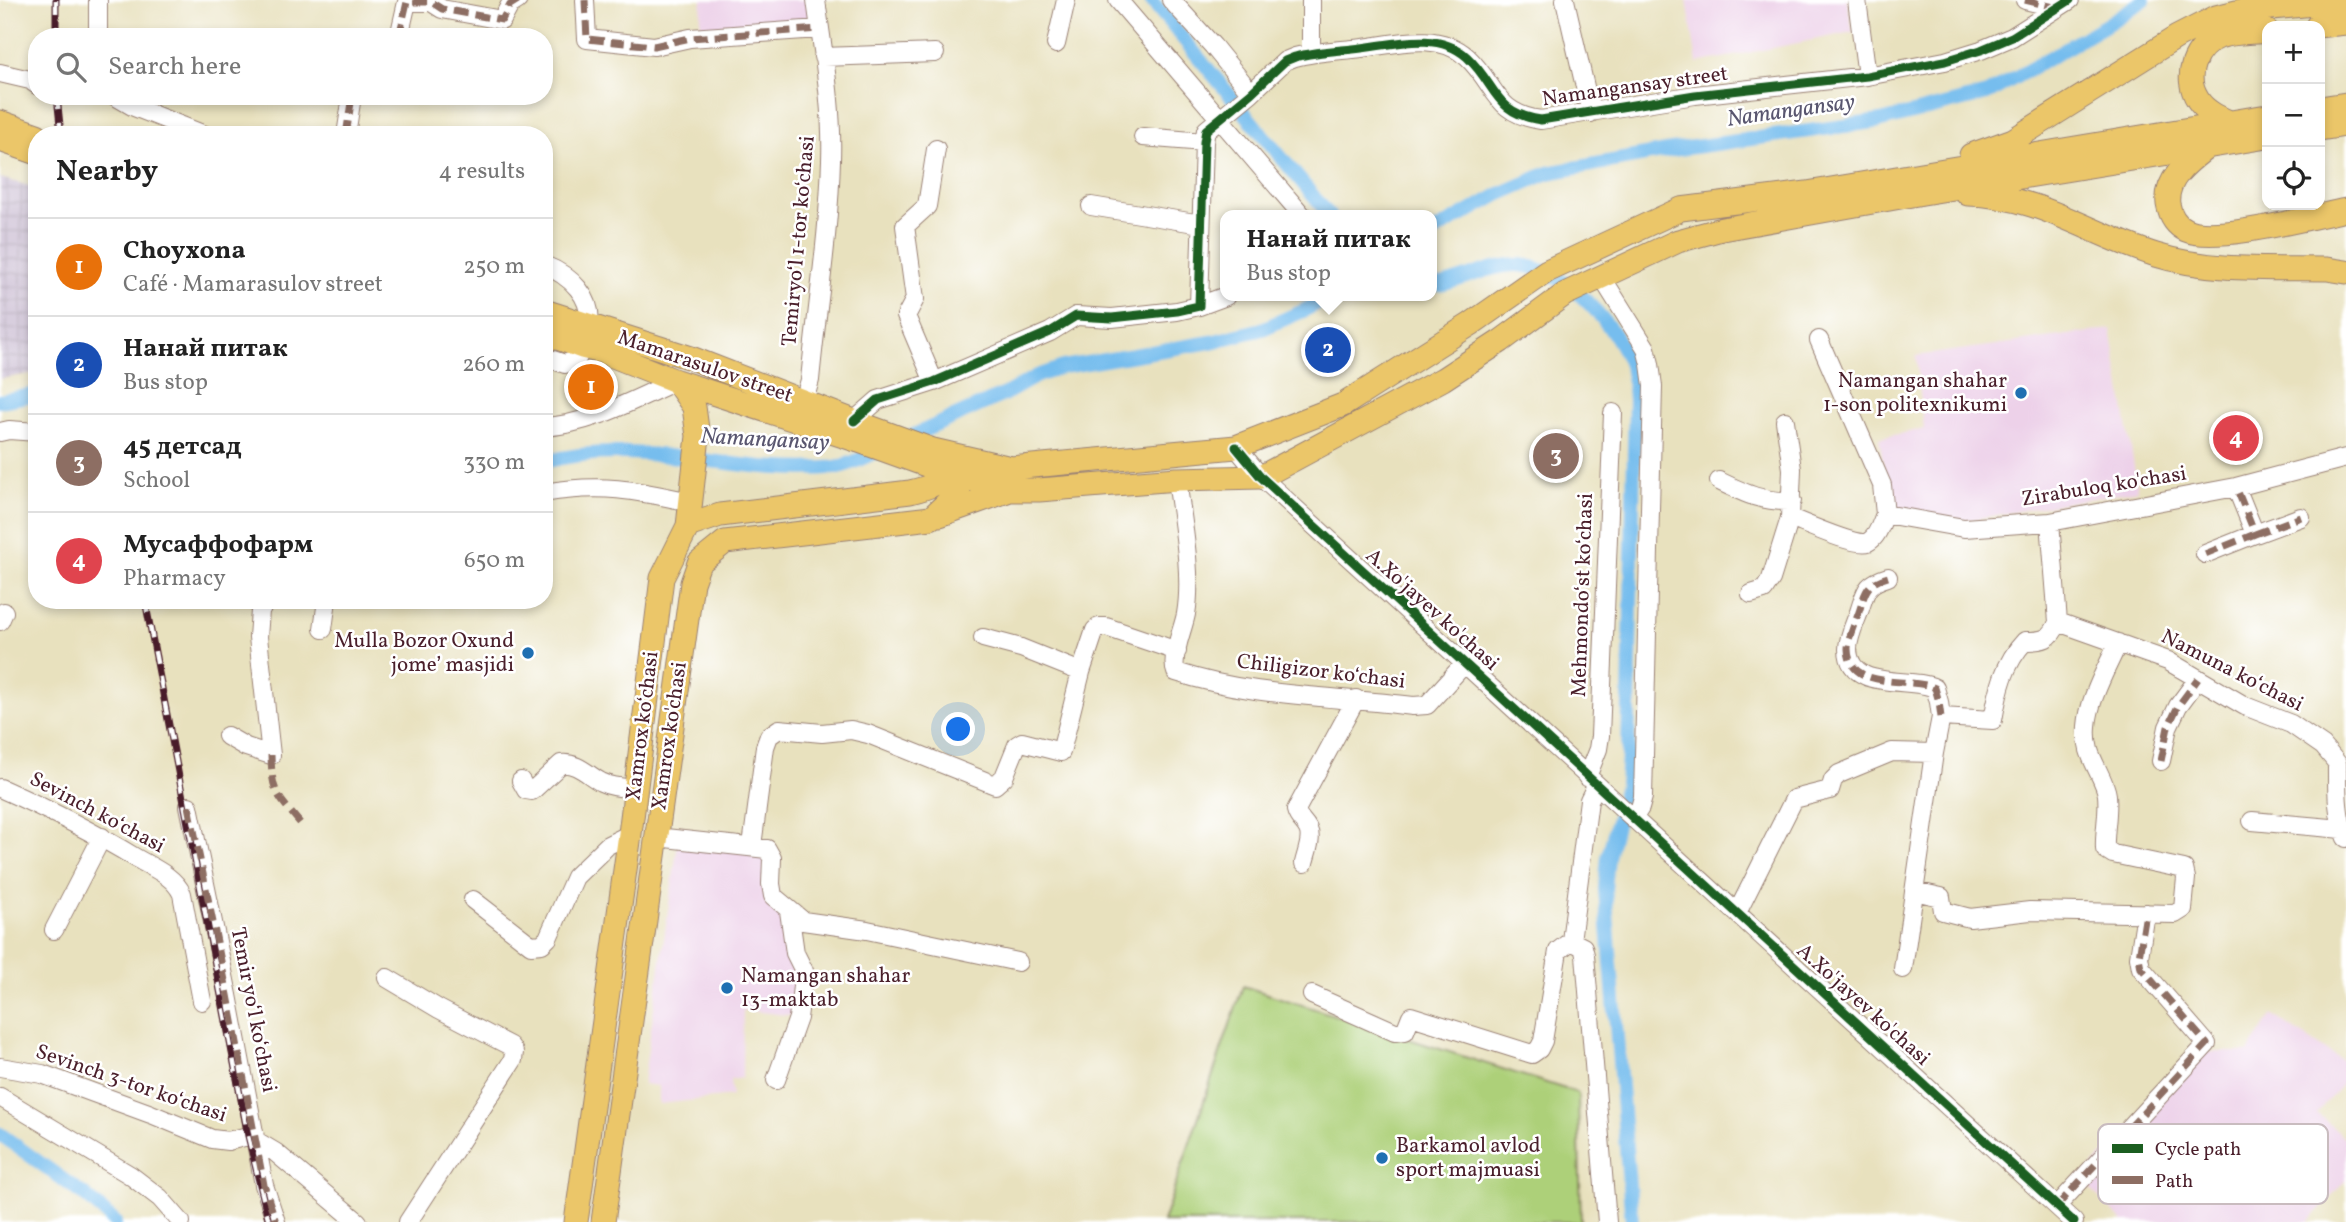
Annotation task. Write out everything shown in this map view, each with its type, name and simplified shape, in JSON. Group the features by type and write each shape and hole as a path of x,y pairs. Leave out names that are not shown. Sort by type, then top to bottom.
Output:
{"main road":[{"path":"1921,184 1946,163 2013,139 2176,37 2216,17 2241,11 2346,1"},
{"path":"2325,25 2346,23"},
{"path":"2229,122 2212,113 2198,100 2192,81 2196,55 2205,44 2221,36 2262,32"},
{"path":"2325,107 2346,104"},
{"path":"859,429 1010,490 1177,479 1261,477 1443,379 1565,294 1678,241 1921,184 2262,117"},
{"path":"0,122 28,132"},
{"path":"2325,128 2346,125"},
{"path":"676,381 694,407 698,436 688,526 720,515 910,492 932,487 961,469 1012,468 1236,447 1343,405 1471,324 1547,271 1681,209 1807,193 1921,184 2262,138"},
{"path":"0,141 28,150"},
{"path":"2208,147 2182,168 2171,184 2168,200 2170,214 2185,229 2222,234 2346,210"},
{"path":"1921,184 1984,194 2045,208 2155,255 2200,265 2346,272"},
{"name":"Mamarasulov street","path":"553,317 586,337 603,352 676,381 859,429"},
{"name":"Mamarasulov street","path":"553,334 586,337 691,358 804,401 859,429"},
{"path":"931,518 954,497 961,469"},
{"name":"Xamrox ko'chasi","path":"603,1222 692,583 699,563 725,542 931,518 1010,490"},
{"name":"Xamrox koʻchasi","path":"576,1222 630,834 662,578 688,526"}],"street":[{"path":"98,0 98,28"},
{"path":"401,28 408,1 425,0 442,9 502,20 510,5 518,0"},
{"path":"585,0 587,39 654,46 690,38 820,29"},
{"name":"Temiryoʻl 1-tor koʻchasi","path":"804,401 810,380 828,220 831,159 827,71 816,0"},
{"path":"1056,44 1066,0"},
{"path":"1118,0 1221,116 1299,210"},
{"path":"1171,0 1213,46 1247,96"},
{"path":"1311,0 1311,53"},
{"path":"1565,0 1591,113"},
{"path":"1857,0 1867,76"},
{"path":"2025,0 2064,4"},
{"name":"Namangansay street","path":"1199,306 1206,130 1285,61 1311,53 1394,42 1437,43 1452,47 1467,57 1512,111 1524,117 1541,120 1695,95 1867,76 1945,61 2012,37 2064,4"},
{"path":"823,57 935,53"},
{"path":"0,73 28,80"},
{"path":"131,105 182,126"},
{"path":"347,126 351,105"},
{"path":"1143,137 1204,142"},
{"path":"934,382 906,316 915,299 905,226 927,206 936,149"},
{"path":"1091,206 1201,224"},
{"path":"553,268 577,286 586,302 586,337 577,359 565,364 553,360"},
{"path":"1598,277 1646,348 1653,386 1643,797 1640,808 1630,817"},
{"path":"859,429 878,400 934,382 1050,332 1076,316 1112,318 1177,311 1220,298"},
{"path":"1720,481 1864,543 1876,534 1885,514 1882,485 1819,340"},
{"path":"553,427 565,426 607,414 676,381"},
{"name":"Mehmondoʻst koʻchasi","path":"1571,941 1589,800 1597,786 1601,736 1613,413"},
{"path":"1751,594 1764,590 1771,579 1791,510 1792,470 1785,421"},
{"path":"0,432 28,431"},
{"name":"A.Xo'jayev ko'chasi","path":"1236,447 1261,477 2074,1222"},
{"name":"Zirabuloq ko'chasi","path":"1885,514 1964,528 2050,522 2236,487 2346,458"},
{"path":"752,846 765,747 769,736 779,729 822,733 850,730 868,734 995,785 1004,777 1017,745 1022,742 1061,752 1091,636 1099,627 1177,651 1186,613 1187,573 1177,479"},
{"path":"553,492 611,487 691,494"},
{"path":"2236,487 2255,534"},
{"path":"2204,554 2301,517"},
{"path":"1941,717 1993,720 1999,687 2016,650 2025,641 2043,641 2049,637 2058,622 2050,522"},
{"path":"1888,577 1868,587 1850,639 1850,655 1860,673 1870,678 1934,688 1941,717 1903,969"},
{"path":"227,736 246,747 271,755 258,638 261,609"},
{"path":"323,629 326,609"},
{"name":"Namuna koʻchasi","path":"2058,622 2168,661 2245,706 2291,724 2323,746 2341,763"},
{"path":"983,638 1021,648 1081,672"},
{"path":"1914,891 1941,897 1943,911 1970,918 2030,911 2175,914 2183,909 2186,873 2182,868 2113,854 2105,849 2107,792 2088,746 2088,722 2095,696 2118,643"},
{"name":"Chiligizor koʻchasi","path":"1177,651 1174,670 1191,677 1279,692 1413,706 1427,705 1465,663"},
{"path":"2161,761 2168,727 2178,706 2198,679"},
{"path":"1304,863 1310,831 1296,810 1356,699"},
{"path":"1737,913 1794,799 1830,790 1833,780 1839,774 1892,752 1934,753"},
{"path":"521,781 526,790 532,791 561,764 567,763 608,785 635,789"},
{"path":"2252,821 2344,833 2341,763"},
{"name":"Sevinch koʻchasi","path":"0,788 53,811 102,837 165,875 179,887 202,1001"},
{"name":"Temir yoʻl koʻchasi","path":"189,806 228,995 251,1139 276,1222"},
{"path":"473,900 531,945 542,944 548,938 575,877 608,845 630,834"},
{"path":"54,930 102,837"},
{"path":"656,837 767,849 771,853 773,896 803,921 867,930 1018,962"},
{"path":"776,1080 798,1017 804,971 795,953 789,911"},
{"path":"2133,1124 2207,1044 2143,972 2139,957 2146,913"},
{"path":"1312,995 1395,1032 1405,1031 1411,1016 1532,1054 1539,1049 1543,1041 1558,951 1571,941 1583,947 1586,955 1607,1222"},
{"path":"387,978 439,1009 510,1045 514,1052 513,1060 408,1222"},
{"name":"Sevinch 3-tor koʻchasi","path":"0,1067 42,1074 212,1139 251,1139"},
{"path":"0,1097 130,1175 160,1198 181,1222"},
{"path":"251,1139 275,1152 358,1222"},
{"path":"2057,1206 2098,1162"}],"shaded area":[{"path":"702,0 811,0 814,23 709,34 700,28"},
{"path":"1687,0 1847,0 1853,32 1697,63"},
{"path":"0,178 28,186 28,374 0,379"},
{"name":"Namangan shahar 1-son politexnikumi","path":"2111,329 2138,490 1951,523 1891,511 1879,438 1924,429 1916,356"},
{"name":"Namangan shahar 13-maktab","path":"678,843 770,854 789,940 789,965 799,967 795,1016 743,1010 742,1078 730,1080 732,1096 659,1104 659,1086 643,1084"},
{"path":"2272,1015 2346,1063 2346,1080 2317,1113 2346,1139 2346,1180 2328,1200 2328,1124 2133,1124 2203,1052 2248,1052"},
{"path":"2098,1160 2098,1197 2080,1179"},
{"path":"2106,1204 2324,1204 2308,1222 2124,1222"}],"green space":[{"name":"Barkamol avlod sport majmuasi","path":"1243,986 1578,1093 1581,1222 1163,1222"}],"waterway":[{"path":"1151,0 1325,210"},
{"name":"Namangansay","path":"1437,230 1500,194 1548,173 1672,150 1881,121 1987,94 2144,0"},
{"path":"1437,284 1508,265 1536,268 1554,276 1571,287 1601,317 1614,334 1632,372 1635,400 1628,756 1626,785 1608,857 1605,889 1632,1222"},
{"name":"Namangansay","path":"901,441 1007,393 1037,376 1063,367 1211,342 1262,329 1322,301"},
{"name":"Namangansay","path":"0,401 28,396"},
{"name":"Namangansay","path":"553,460 580,455 617,453 801,469 843,466 883,449"},
{"path":"0,1134 87,1197 115,1222"}],"railway":[{"path":"56,0 56,28"},
{"path":"58,105 60,126"},
{"path":"147,609 248,1136 269,1222"}],"marked path":[{"path":"401,28 407,2 431,2 442,9 502,20 510,5 518,0"},
{"path":"585,0 587,39 654,46 690,38 819,29"},
{"path":"2025,0 2058,8"},
{"path":"347,126 351,105"},
{"path":"2205,554 2255,534 2236,487"},
{"path":"2255,534 2301,517"},
{"path":"1888,577 1875,582 1865,594 1849,640 1851,663 1858,672 1869,677 1935,688 1941,717"},
{"path":"2161,761 2168,727 2178,706 2198,679"},
{"path":"271,755 274,786 300,823"},
{"path":"189,806 264,1185 276,1222"},
{"path":"2133,1124 2207,1044 2141,968 2139,957 2146,913"},
{"path":"2057,1206 2098,1162"}],"cycle path":[{"path":"854,421 878,400 934,382 1050,332 1076,316 1112,318 1199,306 1206,130 1285,61 1295,57 1412,41 1441,44 1455,48 1467,57 1497,96 1513,111 1541,120 1695,95 1867,76 1945,61 2012,37 2070,0"},
{"path":"1236,447 1261,477 2074,1222"}],"place":[{"name":"Нанай питак","path":"1328,350"},
{"name":"Choyxona","path":"591,387"},
{"name":"Namangan shahar 1-son politexnikumi","path":"2021,393"},
{"name":"Мусаффофарм","path":"2236,438"},
{"name":"45 детсад","path":"1556,456"},
{"name":"Mulla Bozor Oxund jome’ masjidi","path":"528,653"},
{"name":"Namangan shahar 13-maktab","path":"727,988"},
{"name":"Barkamol avlod sport majmuasi","path":"1382,1158"}]}
